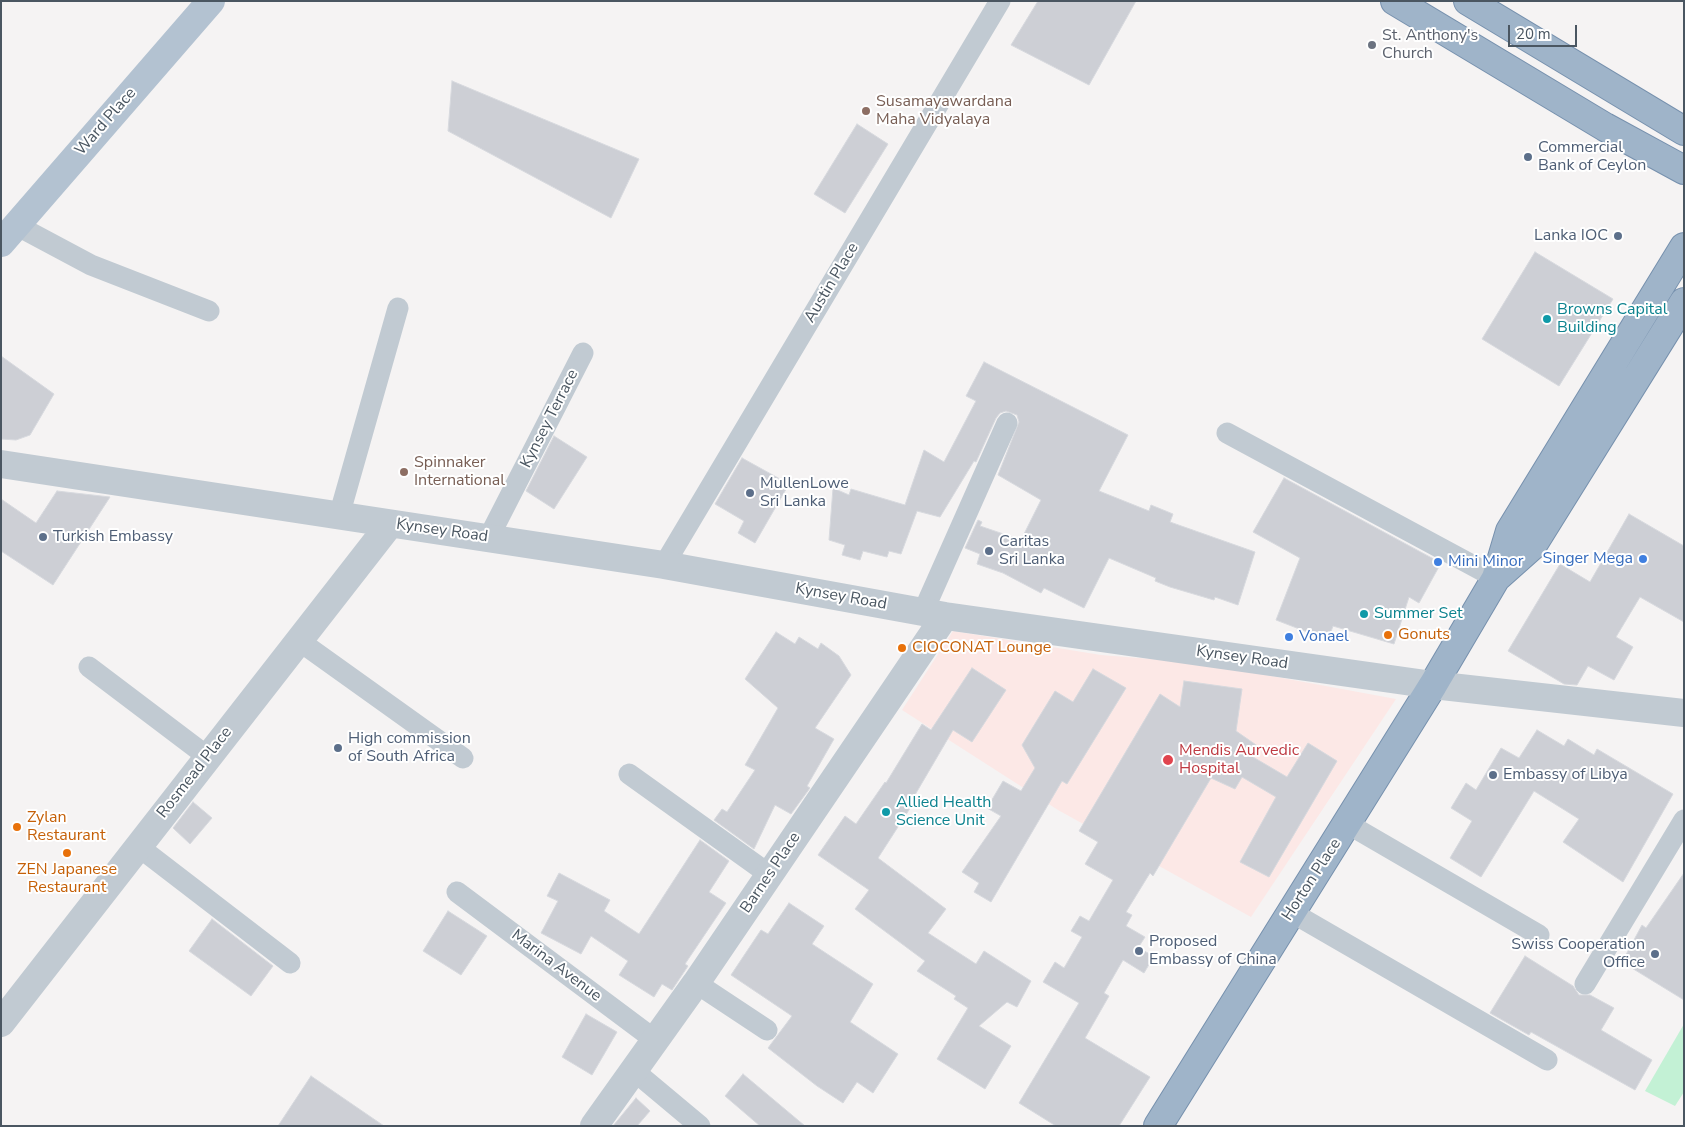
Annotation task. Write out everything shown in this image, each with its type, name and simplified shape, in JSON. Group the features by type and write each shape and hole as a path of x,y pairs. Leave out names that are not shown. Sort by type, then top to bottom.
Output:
{"highway":[{"path":"1394,1 1605,127 1684,170"},
{"path":"1468,1 1684,132"},
{"path":"1496,578 1510,531 1684,247"},
{"path":"1496,578 1532,546 1684,302"},
{"name":"Horton Place","path":"1158,1126 1348,824 1496,578"}],"main road":[{"name":"Ward Place","path":"9,234 211,1"}],"street":[{"name":"Austin Place","path":"664,566 1000,1"},
{"path":"9,234 209,311"},
{"path":"339,516 398,308"},
{"name":"Kynsey Terrace","path":"489,537 583,353"},
{"path":"934,614 1007,423"},
{"path":"1227,433 1496,578"},
{"name":"Kynsey Road","path":"1,464 390,524 489,537 934,614 1433,685 1684,714"},
{"name":"Rosmead Place","path":"1,1023 390,524"},
{"name":"Barnes Place","path":"594,1126 770,875 934,614"},
{"path":"298,640 464,758"},
{"path":"89,667 208,757"},
{"path":"629,774 770,875"},
{"path":"1585,984 1684,820"},
{"path":"1348,824 1539,935"},
{"path":"139,847 290,963"},
{"name":"Marina Avenue","path":"457,892 655,1040"},
{"path":"1291,912 1547,1060"},
{"path":"696,983 768,1030"},
{"path":"633,1070 700,1126"}],"shaded area":[{"name":"Mendis Aurvedic Hospital","path":"953,631 1101,655 1201,663 1396,699 1251,917 1058,810 902,710"}],"green space":[{"path":"1684,1024 1684,1092 1675,1106 1645,1091"}],"building":[{"path":"1038,1 1136,1 1089,85 1011,45"},
{"path":"452,81 639,159 611,218 448,131"},
{"path":"857,124 888,144 845,213 814,194"},
{"name":"Browns Capital Building","path":"1535,252 1613,299 1559,386 1482,339"},
{"path":"1,356 54,394 30,435 16,440 1,439"},
{"path":"984,362 1128,435 1099,491 1149,511 1151,505 1173,514 1170,522 1255,552 1238,605 1215,597 1214,600 1170,587 1155,581 1156,578 1109,558 1084,608 1044,588 1041,593 1003,573 977,564 980,554 965,548 978,520 982,522 980,526 1021,540 1041,500 998,475 1019,422 1017,415 1006,411 1000,413 996,418 976,462 974,461 940,517 917,511 901,554 889,551 887,557 863,551 860,560 842,555 845,545 829,540 833,488 849,495 851,489 905,505 924,450 944,462 976,401 966,396"},
{"path":"554,436 587,457 554,509 526,491"},
{"name":"MullenLowe Sri Lanka","path":"742,458 789,484 755,543 738,533 744,521 715,504"},
{"path":"1284,478 1441,563 1419,603 1409,597 1394,644 1333,626 1328,640 1276,620 1300,558 1253,532"},
{"name":"Turkish Embassy","path":"57,491 110,497 53,585 1,551 1,499 36,523"},
{"path":"1629,514 1684,546 1684,622 1640,597 1616,637 1633,647 1614,680 1588,666 1577,685 1564,684 1508,651 1560,564 1590,582"},
{"path":"776,632 795,644 799,637 818,649 821,643 839,656 851,675 815,728 834,739 807,786 810,788 791,814 775,805 754,849 714,820 722,809 727,812 755,770 745,765 778,708 745,679"},
{"path":"972,668 1006,690 972,742 953,730 912,800 914,802 878,858 946,909 928,933 976,964 984,951 1031,981 1017,1007 1007,1002 979,1026 1011,1046 985,1089 937,1059 968,1008 954,999 956,996 917,971 925,961 855,909 869,890 818,855 845,816 856,824 886,783 922,724 931,730"},
{"path":"1093,669 1126,688 1067,784 1062,781 991,902 974,892 979,883 962,872 1001,816 987,808 1003,781 1021,791 1035,768 1022,745 1055,691 1073,702"},
{"path":"1184,681 1242,689 1236,731 1259,747 1253,757 1287,777 1308,743 1337,761 1269,877 1240,862 1276,797 1242,777 1235,789 1211,778 1153,876 1150,873 1126,912 1132,915 1126,926 1145,937 1138,948 1154,956 1144,973 1123,960 1104,993 1109,996 1085,1038 1150,1077 1119,1126 1056,1126 1019,1103 1079,1003 1043,982 1055,962 1064,968 1082,937 1071,931 1080,916 1089,921 1113,880 1085,864 1098,842 1079,831 1160,694 1180,707"},
{"path":"1537,730 1564,746 1568,739 1594,755 1597,749 1673,794 1623,882 1563,842 1579,819 1534,791 1481,877 1450,858 1472,821 1451,808 1466,783 1476,790 1501,748 1519,758"},
{"path":"193,802 212,818 190,844 173,828"},
{"path":"700,840 729,861 709,892 726,903 685,964 688,966 672,990 662,984 654,997 619,975 628,961 591,936 581,954 541,933 558,901 547,896 559,873 610,900 604,911 639,934"},
{"name":"Swiss Cooperation Office","path":"1684,873 1684,1000 1622,962 1642,925 1646,928"},
{"path":"789,903 824,926 812,944 873,984 850,1022 898,1054 873,1093 857,1082 843,1103 817,1086 768,1048 792,1016 731,975 761,930 768,934"},
{"path":"448,911 487,936 461,975 423,951"},
{"path":"212,919 273,966 251,996 189,951"},
{"path":"1525,956 1573,986 1579,995 1590,995 1614,1008 1601,1030 1652,1060 1635,1090 1531,1032 1529,1035 1490,1013"},
{"path":"586,1014 617,1032 592,1075 562,1057"},
{"path":"743,1074 805,1126 760,1126 725,1096"},
{"path":"311,1076 384,1126 278,1126"},
{"path":"636,1098 650,1111 637,1126 613,1126"}],"place":[{"name":"St. Anthony's Church","path":"1372,45"},
{"name":"Susamayawardana Maha Vidyalaya","path":"866,111"},
{"name":"Commercial Bank of Ceylon","path":"1528,157"},
{"name":"Lanka IOC","path":"1618,236"},
{"name":"Browns Capital Building","path":"1547,319"},
{"name":"Spinnaker International","path":"404,472"},
{"name":"MullenLowe Sri Lanka","path":"750,493"},
{"name":"Turkish Embassy","path":"43,537"},
{"name":"Caritas Sri Lanka","path":"989,551"},
{"name":"Singer Mega","path":"1643,559"},
{"name":"Mini Minor","path":"1438,562"},
{"name":"Summer Set","path":"1364,614"},
{"name":"Gonuts","path":"1388,635"},
{"name":"Vonael","path":"1289,637"},
{"name":"CIOCONAT Lounge","path":"902,648"},
{"name":"High commission of South Africa","path":"338,748"},
{"name":"Mendis Aurvedic Hospital","path":"1168,760"},
{"name":"Embassy of Libya","path":"1493,775"},
{"name":"Allied Health Science Unit","path":"886,812"},
{"name":"Zylan Restaurant","path":"17,827"},
{"name":"ZEN Japanese Restaurant","path":"67,853"},
{"name":"Proposed Embassy of China","path":"1139,951"},
{"name":"Swiss Cooperation Office","path":"1655,954"}]}
